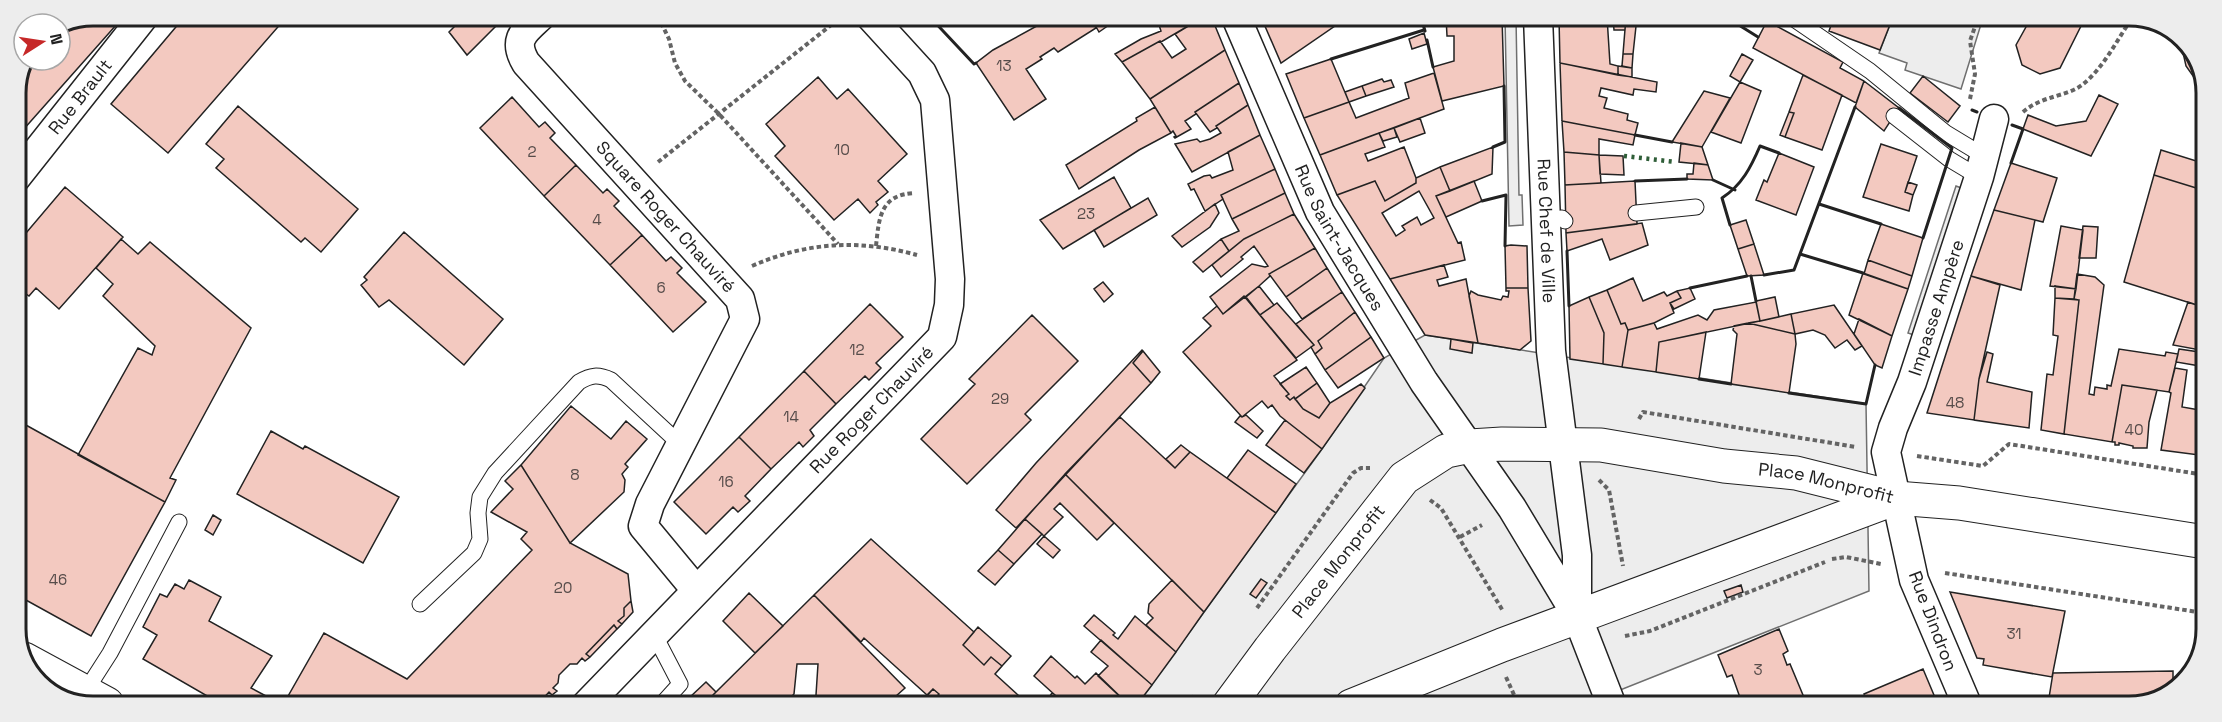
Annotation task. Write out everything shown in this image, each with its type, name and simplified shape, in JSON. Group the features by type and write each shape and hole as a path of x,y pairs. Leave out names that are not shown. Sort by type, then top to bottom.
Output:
{"main road":[{"name":"Place Monprofit","path":"1235,696 1404,478 1446,451 1470,446 1502,444 1601,445 1724,466 1796,473 1896,498"},
{"name":"Place Monprofit","path":"1376,696 1577,616 1896,498"},
{"path":"1896,498 1959,503 2196,541"},
{"path":"36,665 92,696"}],"street":[{"name":"Rue Brault","path":"26,165 136,26"},
{"name":"Square Roger Chauviré","path":"530,26 520,39 519,47 526,63 740,299 745,319 650,504 643,526 696,590"},
{"name":"Rue Roger Chauviré","path":"595,696 942,337 949,305 950,279 935,100 922,73 879,26"},
{"name":"Rue Saint-Jacques","path":"1240,26 1320,212 1424,382 1470,446"},
{"name":"Rue Chef de Ville","path":"1539,26 1555,221 1551,360 1562,444"},
{"name":"Impasse Ampère","path":"1896,498 1886,452 1912,382 1982,167 2007,116"},
{"path":"1562,444 1577,555 1577,616"},
{"path":"1470,446 1512,508 1577,616 1608,696"},
{"name":"Rue Dindron","path":"1896,498 1914,580 1963,696"}],"lane":[{"path":"1804,26 1870,71 1946,133 1982,167"},
{"path":"1894,116 1949,159 1982,167"},
{"path":"1636,213 1696,207"},
{"path":"420,604 474,553 480,538 478,513 480,497 495,472 579,382 590,375 600,375 611,380 680,444"},
{"path":"97,696 94,678 110,653 179,522"},
{"path":"654,634 680,684 669,696"}],"path":[{"path":"662,26 685,81 719,114 838,244"},
{"path":"669,153 829,26"},
{"path":"1967,109 1975,74 1970,41 1975,26"},
{"path":"2007,116 2043,98 2082,85 2098,69 2127,26"},
{"path":"876,246 879,224 885,206 900,194 921,192"},
{"path":"743,270 773,257 805,248 838,244 876,246 926,258"},
{"path":"1618,448 1643,412 1983,466 2009,444 2196,474"},
{"path":"1596,476 1609,490 1624,568"},
{"path":"1426,498 1441,508 1506,617"},
{"path":"1460,537 1482,525"}],"shaded area":[{"path":"1505,26 1516,26 1519,195 1522,195 1523,225 1509,226"},
{"path":"1890,26 1980,26 1961,89 1905,70 1907,63 1879,53"},
{"path":"1956,186 1964,189 1917,336 1908,333"},
{"path":"1425,335 1866,404 1869,591 1605,696 1143,696 1322,449 1384,358"}],"building":[{"path":"115,26 26,127 27,80 29,72 72,72 72,29 80,27"},
{"path":"177,26 279,26 168,153 111,104"},
{"path":"455,26 496,26 467,55 449,32"},
{"path":"1037,26 1095,26 1096,28 1058,52 1054,48 1026,69 1046,99 1014,120 976,63 993,50"},
{"path":"1096,26 1108,26 1099,32"},
{"path":"1159,26 1188,26 1122,62 1115,54 1141,39 1161,31"},
{"path":"1188,26 1215,26 1225,50 1150,99 1122,62 1160,41 1172,58 1186,49 1175,34"},
{"path":"1265,26 1335,26 1281,63"},
{"path":"1446,26 1502,26 1504,86 1442,101 1433,67 1454,61 1454,36 1447,36"},
{"path":"1559,26 1608,26 1610,64 1618,66 1618,75 1560,63"},
{"path":"1614,26 1625,26 1625,30 1614,30"},
{"path":"1625,26 1636,26 1633,54 1623,54"},
{"path":"1764,26 1776,26 1843,62 1840,68 1864,81 1856,103 1753,48"},
{"path":"1831,26 1889,26 1880,50 1829,31"},
{"path":"2027,26 2081,26 2060,68 2040,74 2022,65 2016,45"},
{"path":"1424,33 1427,44 1412,49 1409,39"},
{"path":"1225,50 1239,83 1195,112 1196,114 1185,121 1191,129 1175,138 1173,131 1171,133 1150,99"},
{"path":"2183,52 2194,77 2186,66"},
{"path":"1623,54 1633,54 1632,68 1622,66"},
{"path":"1742,54 1753,60 1740,82 1730,76"},
{"path":"1331,59 1349,102 1304,118 1286,74"},
{"path":"1560,63 1657,82 1656,92 1634,89 1633,95 1601,88 1599,96 1607,98 1604,108 1628,114 1627,120 1638,123 1635,135 1562,121"},
{"path":"1618,66 1632,68 1632,77 1618,75"},
{"path":"1434,73 1444,109 1320,155 1304,118 1349,102 1356,118 1409,98 1405,83"},
{"path":"1803,75 1842,95 1822,150 1785,137 1794,113 1789,112"},
{"path":"1923,76 1960,106 1948,122 1910,93"},
{"path":"818,77 837,99 848,89 907,154 878,181 888,192 876,202 878,205 870,213 858,199 834,220 775,156 785,146 766,124"},
{"path":"1382,79 1384,82 1391,80 1394,87 1366,96 1362,86"},
{"path":"1864,81 1899,108 1884,131 1855,107"},
{"path":"1740,82 1761,91 1741,143 1711,132"},
{"path":"1239,83 1248,105 1210,132 1195,112"},
{"path":"1362,86 1366,96 1349,102 1345,92"},
{"path":"1704,91 1730,98 1702,147 1672,142"},
{"path":"2099,95 2118,104 2091,156 2023,129 2028,115 2056,126 2086,121"},
{"path":"512,97 539,127 545,122 555,133 550,138 576,165 544,196 480,128"},
{"path":"1248,105 1260,135 1192,172 1175,144 1197,139 1200,142 1210,139 1221,133 1216,126"},
{"path":"238,106 358,209 321,252 305,238 301,242 216,168 224,159 206,144"},
{"path":"1155,107 1171,133 1139,150 1079,189 1066,165 1137,121 1136,118"},
{"path":"1789,112 1794,113 1785,137 1780,135"},
{"path":"1420,118 1425,133 1400,142 1394,128"},
{"path":"1562,121 1635,135 1633,145 1599,139 1599,155 1564,152"},
{"path":"1394,128 1397,137 1383,141 1379,133"},
{"path":"1379,133 1385,147 1365,154 1368,161 1404,147 1416,183 1385,201 1375,181 1337,195 1320,155"},
{"path":"1260,135 1275,169 1221,195 1223,199 1205,211 1194,189 1191,190 1188,184 1204,176 1210,175 1212,178 1233,170 1228,152"},
{"path":"1681,143 1702,147 1708,165 1679,162"},
{"path":"1881,144 1917,156 1905,192 1913,195 1909,211 1863,197"},
{"path":"1493,147 1492,174 1450,191 1440,167"},
{"path":"2161,150 2196,161 2196,188 2154,175"},
{"path":"1564,152 1599,155 1601,183 1565,185"},
{"path":"1779,153 1814,167 1796,215 1756,200 1764,180 1767,182"},
{"path":"1599,155 1623,156 1624,175 1600,174"},
{"path":"1694,163 1708,165 1713,180 1687,179 1687,174 1693,174"},
{"path":"2011,163 2057,178 2043,222 1994,210"},
{"path":"576,165 603,193 607,189 619,201 614,206 642,235 610,265 544,196"},
{"path":"1440,167 1450,191 1436,196 1458,243 1461,242 1465,260 1390,279 1337,195 1375,181 1385,201 1416,183 1416,178","holes":["1419,191 1434,218 1421,225 1417,217 1402,226 1405,230 1396,236 1382,213"]},
{"path":"1275,169 1285,193 1232,219 1221,195"},
{"path":"2154,175 2196,188 2196,305 2124,282"},
{"path":"1114,177 1131,208 1063,249 1040,220"},
{"path":"1474,181 1482,201 1446,217 1436,196"},
{"path":"1635,181 1637,224 1566,233 1565,185"},
{"path":"1908,182 1917,185 1913,195 1905,192"},
{"path":"65,187 123,237 59,309 36,288 29,296 26,294 26,233"},
{"path":"1285,193 1294,214 1244,239 1229,251 1221,239 1239,231 1232,219"},
{"path":"1148,198 1157,215 1104,247 1094,230"},
{"path":"1215,204 1219,213 1210,227 1182,247 1172,236"},
{"path":"1994,210 2035,220 2021,290 1971,276"},
{"path":"1294,214 1315,248 1269,274 1270,276 1259,286 1223,314 1210,297 1252,264 1268,266 1254,246 1241,257 1243,259 1221,277 1212,265 1244,239"},
{"path":"1746,220 1754,244 1738,249 1730,225"},
{"path":"1642,223 1648,245 1610,260 1602,239 1567,251 1566,233"},
{"path":"1881,224 1923,238 1912,276 1868,260"},
{"path":"2061,226 2083,230 2076,289 2050,286"},
{"path":"2083,226 2098,227 2096,258 2079,258"},
{"path":"404,232 503,319 464,365 389,300 379,307 361,285 367,280 364,277"},
{"path":"642,235 666,261 671,257 682,268 677,273 706,302 673,332 610,265"},
{"path":"121,239 138,254 150,242 251,328 170,478 176,480 165,502 78,455 138,348 152,355 155,346 103,296 113,284 96,268"},
{"path":"1221,239 1229,251 1203,272 1193,262"},
{"path":"1754,244 1764,275 1747,276 1738,249"},
{"path":"1505,246 1527,246 1528,288 1506,288"},
{"path":"1315,248 1327,268 1286,297 1269,274"},
{"path":"1868,260 1912,276 1908,289 1864,274"},
{"path":"1444,265 1448,277 1437,280 1439,286 1466,279 1478,343 1425,335 1390,279"},
{"path":"1327,268 1342,292 1302,319 1286,297"},
{"path":"1863,273 1908,289 1892,336 1849,315"},
{"path":"2077,274 2095,277 2104,285 2089,394 2094,395 2095,387 2107,389 2107,385 2111,386 2119,349 2165,356 2166,352 2178,354 2169,392 2122,385 2112,442 2064,434 2079,300 2074,299"},
{"path":"1971,276 2000,285 1979,379 1974,420 1927,413"},
{"path":"1633,278 1643,301 1664,292 1667,296 1677,291 1681,298 1670,303 1674,313 1654,323 1628,330 1625,323 1621,324 1607,290"},
{"path":"1103,282 1113,294 1104,302 1094,289"},
{"path":"1259,286 1274,305 1260,315 1246,297"},
{"path":"2055,286 2076,289 2074,299 2055,298"},
{"path":"1506,288 1528,288 1531,341 1520,350 1478,343 1469,296 1471,291 1478,295 1501,300 1503,296 1508,297 1509,291 1506,291"},
{"path":"1690,288 1695,299 1674,309 1670,303 1681,298 1677,291"},
{"path":"1607,290 1621,324 1625,323 1628,330 1622,367 1603,364 1604,333 1589,297"},
{"path":"1342,292 1355,312 1318,341 1322,348 1315,354 1311,347 1314,345 1296,324"},
{"path":"1244,296 1297,360 1274,376 1289,394 1286,396 1290,400 1294,397 1303,409 1319,418 1330,403 1361,384 1365,388 1322,449 1280,416 1272,405 1268,408 1262,401 1242,417 1183,352 1211,326 1203,318 1217,306 1223,314"},
{"path":"1589,297 1604,333 1603,364 1570,359 1569,306"},
{"path":"1775,297 1779,317 1760,321 1756,301"},
{"path":"2055,298 2079,300 2064,434 2041,430 2047,374 2053,375 2058,336 2053,335"},
{"path":"1756,302 1760,321 1659,342 1656,372 1622,367 1628,330 1654,323 1657,329 1698,315 1707,320 1714,310"},
{"path":"2188,302 2196,305 2196,349 2173,345"},
{"path":"1277,303 1314,345 1296,358 1260,315"},
{"path":"870,304 903,337 876,363 881,368 869,380 865,376 836,404 804,371"},
{"path":"1834,305 1862,346 1855,350 1847,340 1835,348 1825,335 1813,330 1795,334 1791,314"},
{"path":"1355,312 1371,337 1325,370 1315,354 1322,348 1318,341"},
{"path":"1791,314 1795,334 1748,323 1760,321"},
{"path":"1032,315 1078,361 1025,414 1031,420 967,484 921,439 975,384 969,379"},
{"path":"1859,319 1892,336 1882,368 1875,365 1854,334"},
{"path":"1748,323 1795,334 1796,344 1789,393 1731,384 1737,334 1733,330 1734,326"},
{"path":"1706,332 1699,379 1656,372 1659,342"},
{"path":"1371,337 1384,358 1338,388 1325,370"},
{"path":"1451,339 1473,343 1472,353 1450,349"},
{"path":"2179,349 2196,352 2196,365 2176,362"},
{"path":"1142,350 1133,363 1151,383 1016,528 996,510 1036,463"},
{"path":"1143,351 1160,372 1151,383 1133,363"},
{"path":"1987,352 1993,354 1987,382 2032,392 2029,428 1974,420 1979,379"},
{"path":"1306,367 1317,383 1295,399 1294,397 1290,400 1286,396 1289,394 1280,384"},
{"path":"2175,368 2187,370 2182,407 2196,409 2196,455 2161,450 2171,393 2169,392"},
{"path":"804,371 836,404 810,430 814,436 803,447 799,442 771,469 739,437"},
{"path":"1317,383 1330,403 1319,418 1303,409 1295,399"},
{"path":"2122,385 2157,390 2149,422 2147,448 2133,448 2133,446 2119,443 2115,445 2115,442 2112,442"},
{"path":"571,406 611,439 626,421 647,439 625,464 628,467 622,474 625,480 624,492 570,543 521,465"},
{"path":"1246,415 1263,431 1257,438 1235,422 1240,416"},
{"path":"1120,417 1175,468 1190,452 1276,513 1204,612 1065,474"},
{"path":"1285,420 1322,449 1304,473 1266,445"},
{"path":"26,425 165,502 91,636 26,600"},
{"path":"271,431 303,449 305,446 399,497 363,563 237,494"},
{"path":"739,437 771,469 745,496 750,501 738,512 733,507 706,534 674,502"},
{"path":"1181,445 1190,452 1175,468 1166,459"},
{"path":"1248,450 1296,484 1276,513 1227,478"},
{"path":"521,465 570,543 628,574 631,601 624,608 624,616 618,621 622,624 617,629 614,625 586,654 590,657 585,661 582,658 577,664 570,664 559,675 558,683 553,688 557,691 552,695 549,692 545,696 288,696 324,633 407,679 532,550 521,539 527,532 491,512 513,489 505,481"},
{"path":"1065,474 1114,523 1097,540 1060,503 1054,509 1063,517 1044,536 1025,519"},
{"path":"213,515 221,520 213,535 205,530"},
{"path":"1025,519 1042,534 1014,564 998,550"},
{"path":"1044,536 1060,550 1053,558 1037,544"},
{"path":"871,539 974,632 963,645 984,665 991,657 1002,666 995,674 1019,696 937,696 939,694 933,689 927,695 864,638 861,642 814,595"},
{"path":"998,550 1014,564 995,585 978,571"},
{"path":"1261,579 1267,583 1256,598 1250,594"},
{"path":"189,580 221,597 209,621 272,656 251,688 266,696 207,696 143,659 157,635 143,627 160,594 167,597 175,584 184,589"},
{"path":"1172,580 1204,612 1176,652 1146,625 1153,618 1148,613 1149,604"},
{"path":"1741,585 1743,592 1727,598 1724,591"},
{"path":"1950,592 2065,611 2052,677 1983,665 1984,659 1977,658"},
{"path":"749,593 783,626 755,653 723,621"},
{"path":"814,595 905,688 896,696 817,696 818,664 797,664 792,696 712,696"},
{"path":"631,601 633,612 622,624 618,621 624,616 624,608"},
{"path":"1094,615 1115,633 1113,635 1118,639 1135,616 1176,652 1152,685 1084,626"},
{"path":"614,625 617,629 590,657 586,654"},
{"path":"978,627 1011,656 1002,666 991,657 984,665 963,645"},
{"path":"1779,629 1788,651 1783,654 1787,665 1790,664 1803,696 1739,696 1732,675 1727,677 1718,655"},
{"path":"1101,640 1152,685 1144,696 1119,696 1098,676 1108,666 1091,652"},
{"path":"1051,656 1085,684 1096,673 1120,696 1056,696 1034,676"},
{"path":"1923,669 1934,696 1865,696 1864,694"},
{"path":"2173,671 2175,679 2159,690 2138,696 2049,696 2053,673"},
{"path":"706,682 716,692 712,696 691,696"},
{"path":"933,689 939,694 937,696 927,696"}],"hedge":[{"path":"1624,156 1676,162"}],"wall":[{"path":"938,26 974,64 976,63"},
{"path":"1424,26 1425,31"},
{"path":"1740,26 1758,37"},
{"path":"1331,59 1424,30"},
{"path":"1427,40 1433,67"},
{"path":"1493,147 1505,142 1504,86"},
{"path":"1764,275 1794,270 1855,107"},
{"path":"1899,108 1952,148 1923,238"},
{"path":"1972,110 1977,112"},
{"path":"2011,163 2023,129 2012,125"},
{"path":"1635,135 1672,142"},
{"path":"1730,225 1722,198 1745,175 1760,146 1779,153"},
{"path":"1635,181 1687,179"},
{"path":"1713,180 1735,190"},
{"path":"1482,201 1506,195 1505,246"},
{"path":"1819,204 1881,224"},
{"path":"1567,251 1569,306"},
{"path":"1800,254 1863,273"},
{"path":"1690,288 1747,276"},
{"path":"1751,276 1756,301"},
{"path":"1789,393 1866,404 1875,365"},
{"path":"1699,379 1731,384"}]}
